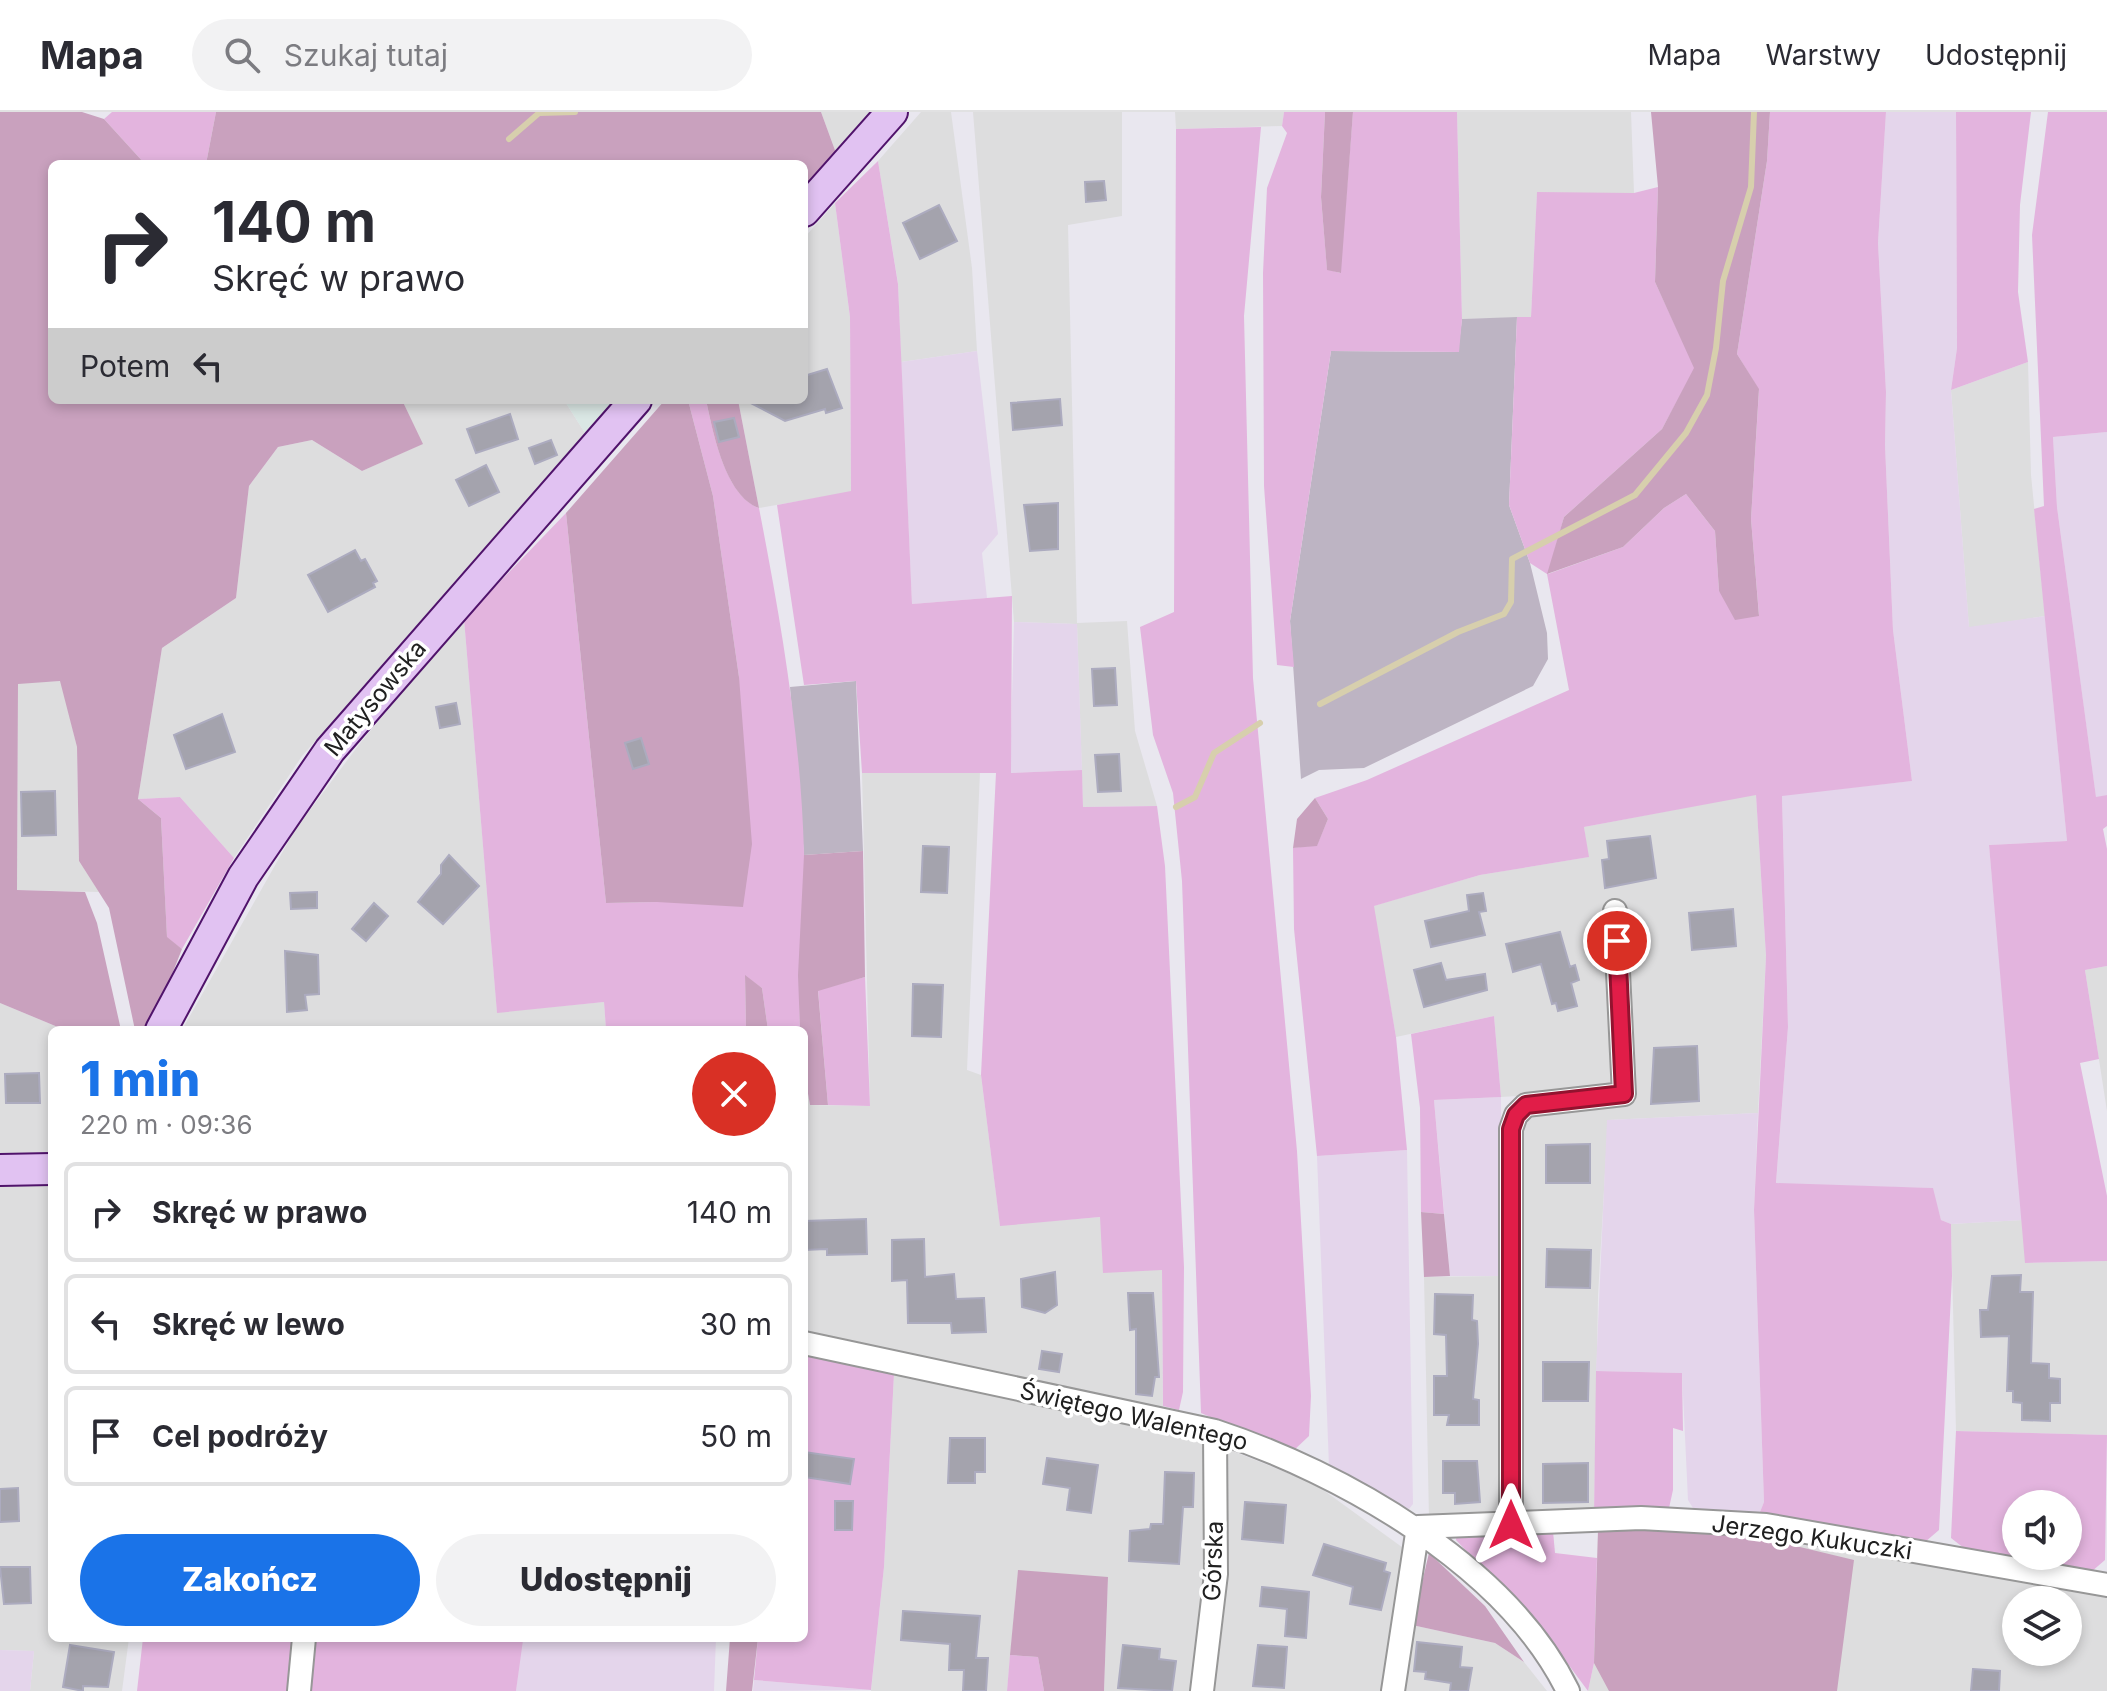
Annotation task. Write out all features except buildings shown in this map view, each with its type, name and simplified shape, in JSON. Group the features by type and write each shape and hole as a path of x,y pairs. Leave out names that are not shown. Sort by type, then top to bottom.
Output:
{"street":[{"path":"808,206 892,112"},
{"name":"Matysowska","path":"163,1026 243,877 330,750 633,404"},
{"path":"1511,1525 1511,1129 1516,1115 1526,1105 1624,1094 1615,911"},
{"path":"0,1170 48,1169"},
{"name":"Świętego Walentego","path":"808,1344 1215,1431 1254,1444 1418,1527 1463,1565 1522,1624 1557,1670 1568,1691"},
{"name":"Górska","path":"1202,1691 1216,1574 1215,1431"},
{"name":"Jerzego Kukuczki","path":"1418,1527 1641,1518 1766,1525 2107,1585"},
{"path":"1393,1691 1418,1527"},
{"path":"299,1691 304,1642"}],"shaded area":[{"path":"0,112 82,112 104,119 141,160 48,160 48,404 404,404 423,444 362,471 312,440 278,447 249,486 236,598 162,648 138,799 161,818 167,937 182,949 152,1026 134,1026 109,908 79,861 77,747 60,681 18,684 17,890 85,892 97,923 120,1026 55,1026 0,1003"},
{"path":"112,112 216,112 207,160 141,160 104,119"},
{"path":"216,112 821,112 836,153 808,184 808,160 207,160"},
{"path":"821,112 871,112 836,153"},
{"path":"921,112 951,112 972,268 977,351 901,362 898,283 878,161"},
{"path":"973,112 1122,112 1122,216 1068,225 1077,623 1127,621 1135,731 1157,806 1083,807 1077,624 1014,622"},
{"path":"1175,112 1284,112 1282,126 1176,129"},
{"path":"1284,112 1325,112 1321,197 1327,269 1340,273 1353,112 1457,112 1462,319 1459,352 1331,351 1290,621 1294,667 1277,665 1264,486 1263,273 1267,188 1287,133 1282,126"},
{"path":"1325,112 1353,112 1341,273 1327,270 1321,197"},
{"path":"1457,112 1631,112 1634,193 1537,193 1531,317 1462,319"},
{"path":"1651,112 1770,112 1767,161 1737,354 1759,389 1751,519 1759,616 1735,620 1719,591 1715,531 1686,494 1664,508 1623,547 1547,574 1564,517 1662,429 1694,368 1655,282 1658,187"},
{"path":"1770,112 1886,112 1878,243 1886,392 1885,445 1893,630 1912,781 1782,796 1788,1027 1776,1183 1933,1188 1941,1220 1951,1224 1952,1276 1939,1530 1925,1542 1758,1517 1764,1502 1754,1210 1766,956 1756,795 1584,827 1589,857 1480,875 1374,906 1396,1037 1407,1150 1317,1156 1294,929 1293,848 1317,845 1328,819 1315,798 1367,780 1569,690 1547,574 1530,563 1509,505 1517,317 1531,317 1537,192 1634,193 1658,187 1655,282 1695,368 1662,429 1564,517 1548,574 1623,547 1664,508 1686,494 1715,531 1719,591 1759,615 1751,519 1759,390 1737,354 1767,161"},
{"path":"1886,112 1956,112 1957,348 1951,390 1969,627 2045,616 2067,841 1989,845 2023,1220 1951,1224 1941,1220 1932,1188 1776,1184 1788,1027 1782,795 1912,781 1893,630 1885,445 1886,392 1878,243"},
{"path":"1956,112 2031,112 2020,205 2018,292 2028,362 1951,390 1957,348"},
{"path":"2048,112 2107,112 2107,432 2053,437 2057,507 2096,797 2107,795 2107,826 2103,829 2107,849 2107,966 2085,970 2099,1059 2080,1063 2107,1196 2107,1261 2025,1263 1989,845 2067,841 2034,509 2044,506 2032,235"},
{"path":"1261,127 1244,316 1253,678 1297,1151 1311,1396 1309,1436 1292,1452 1201,1413 1182,881 1173,793 1153,735 1140,627 1174,612 1176,129"},
{"path":"878,161 898,284 912,604 1012,596 1011,773 1082,770 1083,807 1157,806 1165,866 1184,1267 1183,1392 1179,1410 1163,1406 1162,1270 1103,1273 1100,1217 1000,1226 981,1075 996,773 862,773 856,681 804,685 777,505 851,491 850,317 835,203"},
{"path":"835,203 850,317 851,492 759,508 739,404 808,404 808,233"},
{"path":"1517,317 1509,505 1530,563 1547,633 1548,659 1533,686 1364,768 1319,770 1301,779 1290,621 1331,351 1458,352 1462,319"},
{"path":"977,351 998,534 982,553 987,598 912,604 901,362"},
{"path":"2028,362 2031,475 2045,616 1969,628 1951,390"},
{"path":"404,404 567,404 585,433 302,756 234,858 180,797 138,799 162,648 236,598 249,486 278,447 312,440 362,471 422,444"},
{"path":"567,404 610,404 585,433"},
{"path":"661,404 689,404 713,496 739,677 752,844 743,907 657,902 606,903 566,513"},
{"path":"689,404 707,404 729,477 747,501 759,508 775,594 789,680 802,810 804,875 800,1026 767,1026 762,988 745,976 746,1026 606,1026 604,1002 497,1013 464,619 566,513 606,903 657,902 739,677 713,496"},
{"path":"707,404 739,404 759,508 737,491 717,445"},
{"path":"2107,432 2107,795 2096,798 2057,507 2053,437"},
{"path":"464,619 497,1012 604,1002 606,1026 184,1026 295,830 361,742"},
{"path":"1014,622 1077,624 1082,770 1010,773"},
{"path":"61,681 77,747 79,861 99,892 17,890 18,683"},
{"path":"856,681 863,851 804,855 790,687"},
{"path":"980,772 967,1070 981,1075 1000,1225 1101,1217 1162,1270 1163,1433 1205,1440 1315,1484 1406,1550 1412,1625 1495,1643 1524,1662 1547,1691 1104,1691 1108,1578 1018,1571 1007,1691 871,1691 884,1567 894,1375 808,1356 808,1093 810,1105 870,1106 862,773"},
{"path":"1756,794 1766,956 1758,1113 1608,1120 1598,1296 1594,1514 1520,1518 1519,1127 1526,1113 1608,1091 1501,1097 1494,1016 1396,1037 1373,906 1480,875 1588,857 1584,827"},
{"path":"180,797 234,858 182,949 167,938 161,818 138,799"},
{"path":"1315,798 1328,819 1317,846 1293,848 1297,819"},
{"path":"863,851 865,977 818,991 828,1105 810,1105 808,1026 800,1026 798,975 804,855"},
{"path":"2107,966 2107,1111 2085,970"},
{"path":"745,975 762,988 767,1026 746,1026"},
{"path":"865,977 870,1106 828,1105 818,990"},
{"path":"0,1003 55,1026 48,1026 48,1642 128,1642 122,1691 30,1691 34,1651 0,1650"},
{"path":"1494,1016 1501,1097 1434,1100 1444,1214 1421,1212 1420,1108 1411,1034"},
{"path":"1501,1097 1501,1276 1450,1276 1434,1100"},
{"path":"1758,1113 1754,1210 1764,1502 1758,1517 1693,1508 1688,1500 1682,1373 1596,1371 1607,1120"},
{"path":"1407,1150 1413,1504 1409,1509 1329,1466 1317,1156"},
{"path":"1421,1212 1444,1214 1450,1276 1424,1277"},
{"path":"2023,1220 2026,1263 2107,1261 2107,1435 1956,1431 1951,1224"},
{"path":"1501,1276 1502,1501 1491,1517 1429,1519 1424,1277"},
{"path":"808,1356 894,1374 884,1567 871,1690 754,1680 758,1642 808,1642"},
{"path":"1596,1371 1682,1373 1683,1431 1673,1428 1673,1490 1669,1508 1594,1514"},
{"path":"1956,1431 2107,1435 2105,1560 2091,1572 2079,1570 2082,1570 2082,1490 2002,1490 2002,1557 1969,1552 1951,1538"},
{"path":"1665,1527 1766,1539 2047,1586 2002,1586 2002,1666 2082,1666 2082,1592 2107,1596 2107,1691 1588,1691 1594,1663 1598,1531"},
{"path":"1665,1527 1766,1539 1854,1560 1837,1691 1609,1691 1594,1663 1598,1531"},
{"path":"1553,1531 1555,1553 1597,1558 1594,1663 1588,1691 1548,1637 1456,1540 1457,1533"},
{"path":"1429,1553 1485,1606 1524,1662 1495,1643 1412,1625"},
{"path":"1018,1570 1108,1577 1104,1691 1044,1691 1038,1657 1010,1655"},
{"path":"143,1642 294,1642 289,1691 137,1691"},
{"path":"310,1642 523,1642 516,1691 306,1691"},
{"path":"522,1642 716,1642 714,1691 516,1691"},
{"path":"730,1642 758,1642 752,1691 726,1691"},
{"path":"0,1650 34,1651 30,1691 0,1691"},
{"path":"1010,1655 1038,1657 1044,1691 1007,1691"},
{"path":"754,1680 871,1690 753,1691"}],"waterway":[{"path":"509,139 539,113 575,112"},
{"path":"1320,704 1458,632 1504,614 1511,602 1512,559 1635,495 1686,433 1707,395 1723,281 1751,187 1754,112"},
{"path":"1176,807 1195,797 1214,753 1260,723"}],"route":[{"path":"1511,1525 1511,1129 1516,1115 1526,1105 1624,1094 1617,941"}]}
